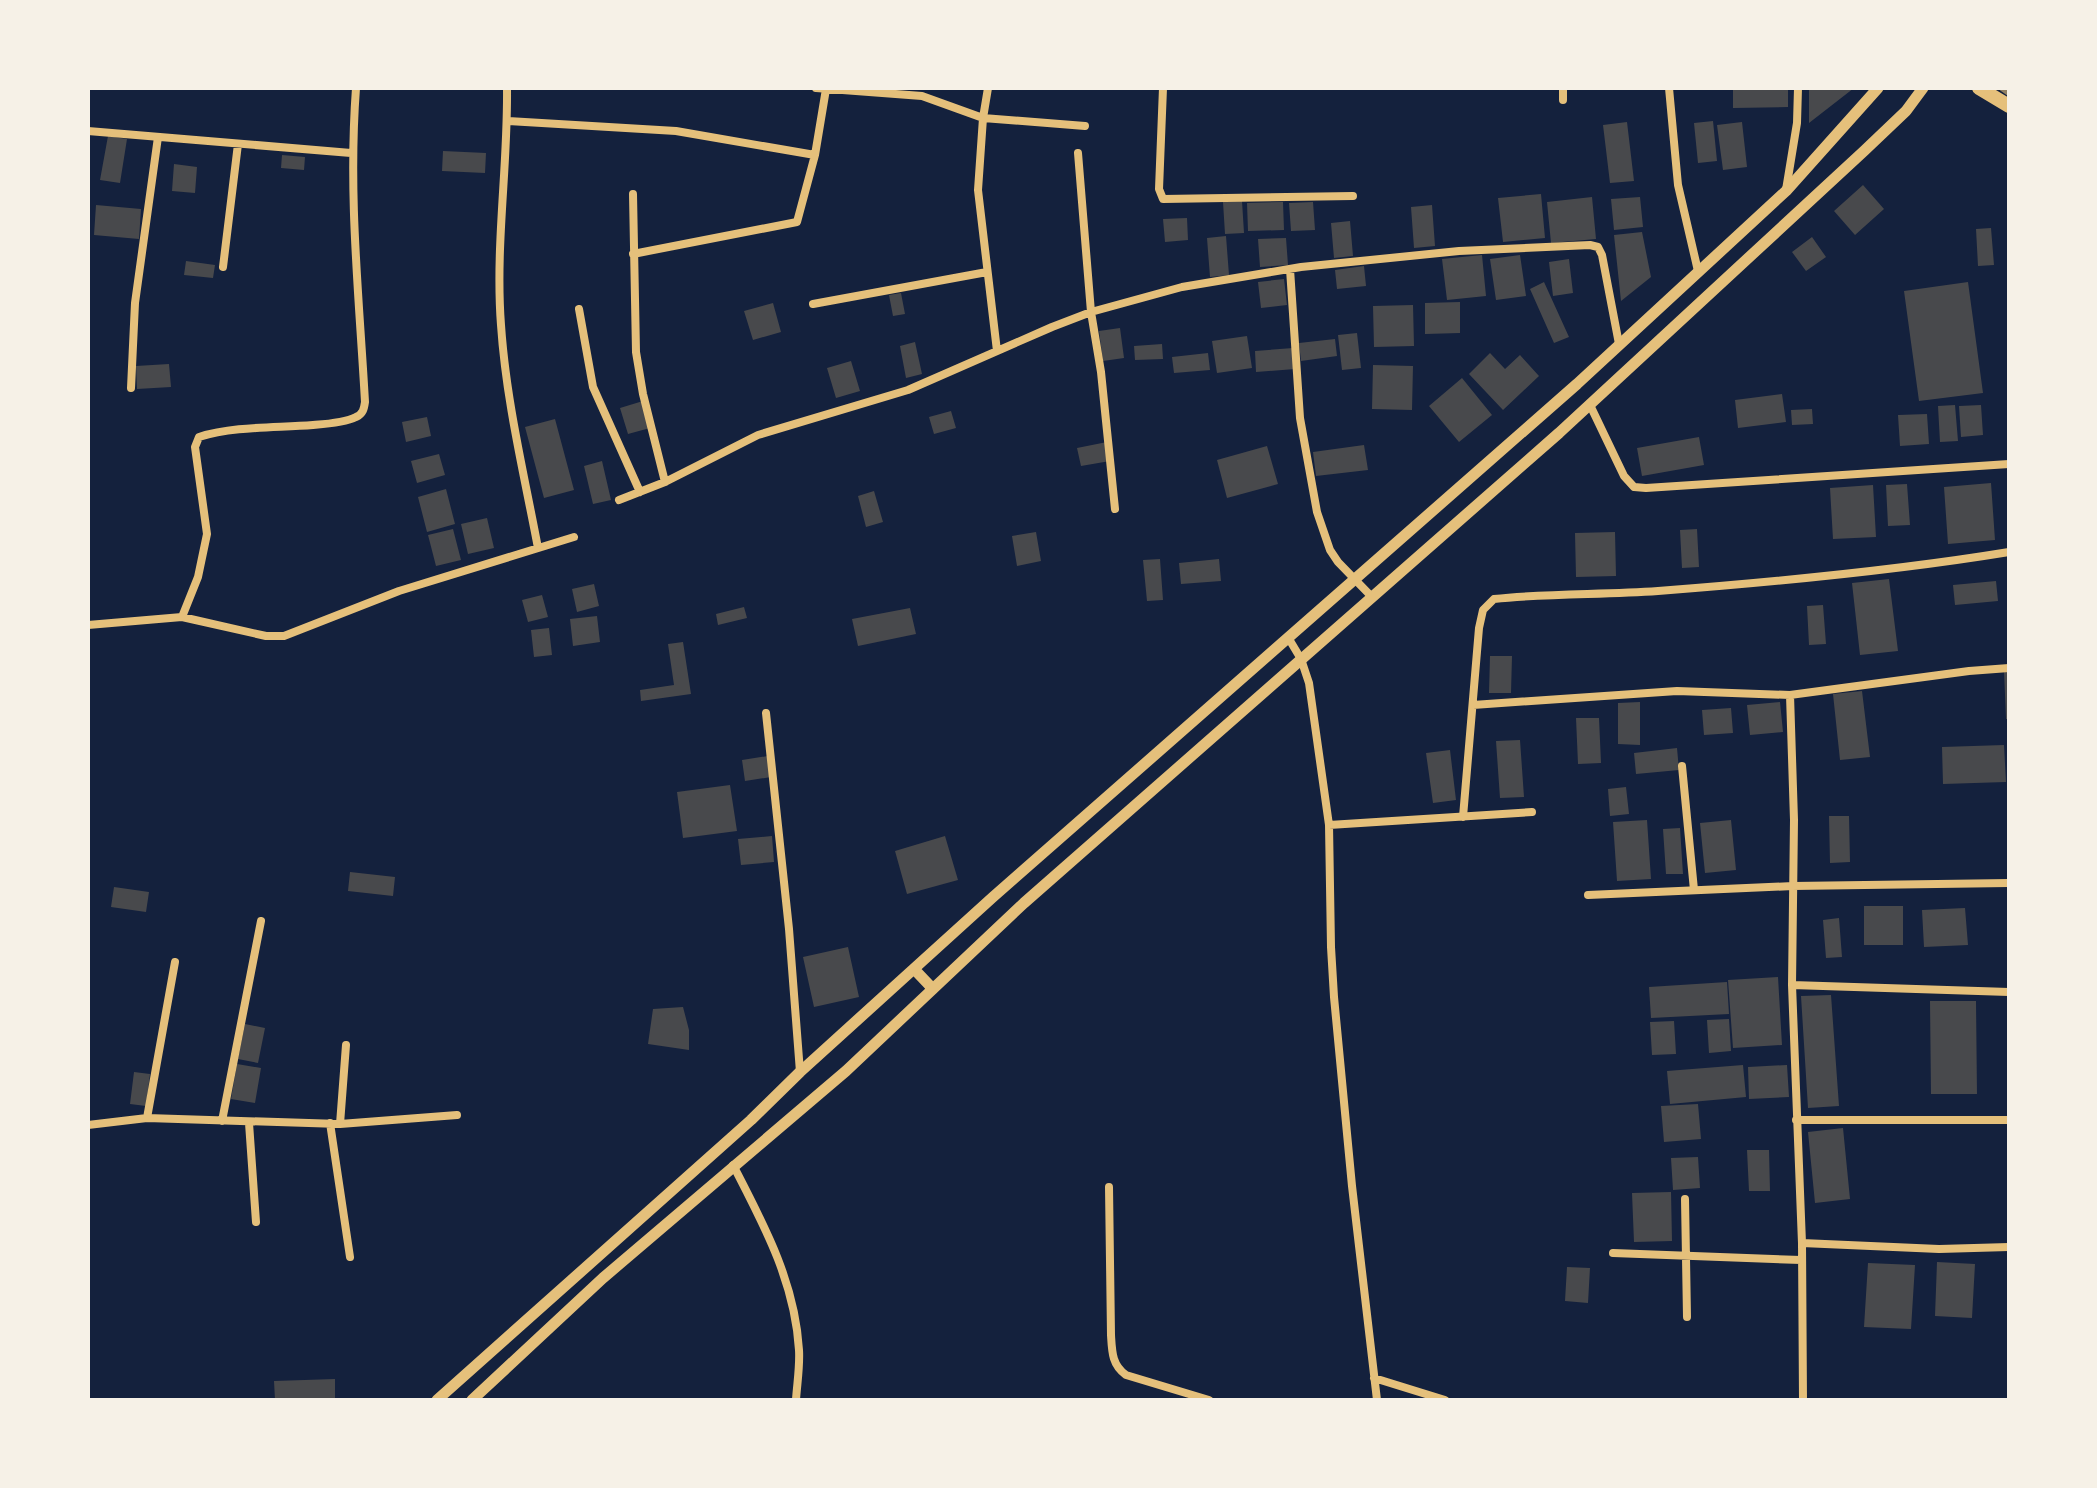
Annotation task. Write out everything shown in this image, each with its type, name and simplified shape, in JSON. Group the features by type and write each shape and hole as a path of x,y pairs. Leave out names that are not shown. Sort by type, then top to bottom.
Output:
{"main road":[{"path":"1979,88 2009,106"}],"street":[{"path":"182,617 198,577 207,534 195,447 199,437 349,420 363,411 365,402 355,267 351,153 356,88"},
{"path":"507,88 501,324 506,378 538,548"},
{"path":"988,88 978,190 997,351"},
{"path":"1163,88 1159,189 1163,199 1353,196"},
{"path":"1563,88 1563,100"},
{"path":"1669,88 1678,185 1698,271"},
{"path":"1786,191 1797,123 1798,88"},
{"path":"437,1400 751,1120 914,969 1577,384 1786,191 1878,88"},
{"path":"472,1400 625,1259 846,1071 1024,903 1590,405 1875,141 1906,111 1923,88"},
{"path":"633,254 797,222 815,155 821,89 922,96 983,118 1085,126"},
{"path":"508,121 676,131 815,155"},
{"path":"88,131 351,153"},
{"path":"131,388 135,303 158,137"},
{"path":"223,267 238,144"},
{"path":"1078,153 1091,312 1101,372 1115,509"},
{"path":"633,194 633,306 638,372 665,482"},
{"path":"619,500 665,482 758,435 908,390 1091,312 1182,287 1290,269 1459,251 1590,245 1598,247 1602,255 1619,344"},
{"path":"1290,269 1300,418 1317,512 1330,550 1371,596"},
{"path":"813,304 987,272"},
{"path":"579,309 593,387 640,492"},
{"path":"1590,405 1624,476 1634,487 2009,464"},
{"path":"88,625 182,617 266,636 284,636 399,591 574,537"},
{"path":"1463,817 1483,610 1494,599 1757,583 1918,567 2009,552"},
{"path":"1289,639 1301,659 1309,683 1329,825 1334,997 1377,1400"},
{"path":"1473,705 1677,691 1790,695 2009,668"},
{"path":"1790,695 1794,820 1792,985 1802,1243 1803,1400"},
{"path":"766,713 789,929 800,1072"},
{"path":"1682,766 1694,890"},
{"path":"1329,825 1532,812"},
{"path":"1588,895 1793,886 2009,883"},
{"path":"222,1121 261,921"},
{"path":"147,1118 175,962"},
{"path":"914,969 933,989"},
{"path":"1792,985 2009,992"},
{"path":"340,1124 346,1045"},
{"path":"88,1125 147,1118 340,1124 457,1115"},
{"path":"1796,1120 2009,1120"},
{"path":"249,1123 256,1222"},
{"path":"330,1123 350,1257"},
{"path":"733,1165 770,1238 793,1303 799,1351 796,1400"},
{"path":"1109,1187 1111,1335 1118,1369 1126,1375 1209,1400"},
{"path":"1685,1199 1687,1317"},
{"path":"611,1243 625,1259"},
{"path":"1802,1243 1939,1249 2009,1247"},
{"path":"1613,1253 1801,1260"},
{"path":"489,1353 504,1370"},
{"path":"1374,1378 1445,1400"}],"building":[{"path":"1733,88 1788,88 1788,107 1733,108"},
{"path":"1809,88 1854,88 1809,123"},
{"path":"1713,121 1717,161 1698,163 1694,123"},
{"path":"1627,122 1634,181 1610,183 1603,125"},
{"path":"1742,122 1747,167 1723,170 1717,125"},
{"path":"108,136 127,139 120,183 100,180"},
{"path":"443,151 486,153 485,173 442,171"},
{"path":"282,155 305,157 304,170 281,168"},
{"path":"174,164 197,167 195,193 172,191"},
{"path":"1863,185 1884,209 1855,235 1834,211"},
{"path":"1541,194 1545,238 1503,242 1498,198"},
{"path":"1592,197 1596,239 1551,243 1547,202"},
{"path":"1640,197 1643,227 1614,230 1611,199"},
{"path":"1242,201 1244,233 1225,234 1223,202"},
{"path":"1283,202 1284,230 1248,231 1247,203"},
{"path":"1313,202 1315,230 1291,231 1289,203"},
{"path":"96,205 141,209 139,239 94,235"},
{"path":"1432,205 1435,246 1414,248 1411,207"},
{"path":"1187,218 1188,240 1165,242 1163,219"},
{"path":"1350,221 1353,256 1334,258 1331,223"},
{"path":"1991,228 1994,265 1978,266 1976,229"},
{"path":"1642,232 1651,277 1621,301 1614,235"},
{"path":"1226,236 1229,275 1210,277 1207,238"},
{"path":"1812,237 1826,257 1806,271 1792,252"},
{"path":"1286,238 1288,265 1260,267 1258,239"},
{"path":"1482,255 1486,296 1447,300 1442,259"},
{"path":"1520,255 1526,296 1496,300 1490,259"},
{"path":"1569,259 1573,293 1553,296 1549,262"},
{"path":"186,261 215,265 213,278 184,275"},
{"path":"1364,266 1366,286 1337,289 1335,270"},
{"path":"1284,279 1287,305 1261,308 1258,282"},
{"path":"1544,282 1569,337 1554,343 1530,289"},
{"path":"1968,282 1983,393 1919,401 1904,291"},
{"path":"901,293 905,314 893,316 889,295"},
{"path":"1460,302 1460,333 1425,334 1425,303"},
{"path":"773,303 781,332 753,340 744,311"},
{"path":"1413,305 1414,346 1374,347 1373,306"},
{"path":"1120,328 1124,358 1103,361 1099,331"},
{"path":"1357,333 1361,368 1342,370 1338,335"},
{"path":"1247,336 1252,368 1217,373 1212,341"},
{"path":"1335,339 1337,356 1301,361 1299,343"},
{"path":"915,342 922,374 906,378 900,346"},
{"path":"1162,344 1163,359 1135,360 1134,346"},
{"path":"1293,348 1295,369 1256,372 1255,351"},
{"path":"1208,353 1210,370 1174,373 1172,357"},
{"path":"1490,353 1505,369 1520,355 1539,376 1503,410 1469,374"},
{"path":"851,361 860,391 836,398 827,368"},
{"path":"169,364 171,387 137,389 136,366"},
{"path":"1373,365 1413,366 1412,410 1372,409"},
{"path":"1462,378 1492,415 1459,442 1429,406"},
{"path":"1782,394 1786,422 1738,428 1735,400"},
{"path":"643,401 650,428 628,434 620,408"},
{"path":"1955,405 1958,441 1940,442 1938,406"},
{"path":"1981,405 1983,435 1961,437 1959,406"},
{"path":"1812,409 1813,424 1792,425 1791,410"},
{"path":"951,411 956,428 934,434 929,417"},
{"path":"1927,414 1929,444 1900,446 1898,415"},
{"path":"427,417 431,436 406,442 402,422"},
{"path":"555,419 574,490 544,498 525,427"},
{"path":"1699,437 1704,465 1642,476 1637,448"},
{"path":"1107,442 1110,461 1081,466 1077,448"},
{"path":"1364,445 1368,470 1316,476 1313,452"},
{"path":"1267,446 1278,484 1227,498 1217,460"},
{"path":"439,454 445,475 417,483 411,461"},
{"path":"602,461 611,500 593,504 584,466"},
{"path":"1991,483 1995,540 1948,544 1944,487"},
{"path":"1907,484 1910,525 1888,526 1886,485"},
{"path":"1873,485 1876,537 1833,539 1830,488"},
{"path":"446,489 455,524 427,532 418,497"},
{"path":"874,491 883,522 866,527 858,496"},
{"path":"487,518 494,548 468,554 461,524"},
{"path":"453,529 461,560 436,566 428,535"},
{"path":"1697,529 1699,567 1682,568 1680,530"},
{"path":"1036,532 1041,561 1017,566 1012,536"},
{"path":"1615,532 1616,576 1576,577 1575,533"},
{"path":"1160,559 1163,600 1147,601 1143,560"},
{"path":"1219,559 1221,581 1181,584 1179,563"},
{"path":"1889,579 1898,651 1860,655 1852,583"},
{"path":"1996,581 1998,601 1955,605 1953,585"},
{"path":"594,584 599,606 577,612 572,589"},
{"path":"542,595 548,617 528,622 522,600"},
{"path":"1823,605 1826,644 1809,645 1807,606"},
{"path":"744,607 747,618 718,625 716,614"},
{"path":"910,608 916,634 858,646 852,619"},
{"path":"597,616 600,642 573,646 570,619"},
{"path":"549,628 552,655 534,657 531,630"},
{"path":"683,642 691,694 641,701 640,690 674,685 668,644"},
{"path":"1490,656 1512,656 1511,693 1489,693"},
{"path":"2004,671 2009,671 2009,719 2006,719"},
{"path":"1862,691 1870,757 1840,760 1833,694"},
{"path":"1640,702 1640,745 1618,744 1618,703"},
{"path":"1780,702 1783,732 1750,735 1747,705"},
{"path":"1731,708 1733,733 1704,735 1702,710"},
{"path":"1576,718 1599,718 1601,763 1578,764"},
{"path":"1520,740 1524,797 1500,798 1496,741"},
{"path":"2004,745 2006,782 1943,784 1942,747"},
{"path":"1677,748 1679,770 1636,774 1634,753"},
{"path":"1450,750 1456,800 1433,803 1426,753"},
{"path":"768,756 771,777 745,781 742,760"},
{"path":"730,785 737,831 683,838 677,792"},
{"path":"1626,787 1629,814 1610,816 1608,789"},
{"path":"1829,816 1849,816 1850,862 1830,863"},
{"path":"1647,820 1651,879 1617,881 1613,822"},
{"path":"1731,820 1736,870 1705,873 1700,823"},
{"path":"1680,828 1683,874 1666,874 1663,829"},
{"path":"772,836 774,862 741,865 738,839"},
{"path":"945,836 958,880 907,894 895,851"},
{"path":"350,872 395,877 393,896 348,891"},
{"path":"114,887 149,892 146,912 111,907"},
{"path":"1864,906 1903,906 1903,945 1864,945"},
{"path":"1965,908 1968,945 1924,947 1922,910"},
{"path":"1839,918 1842,957 1826,958 1823,920"},
{"path":"848,947 859,997 814,1007 803,957"},
{"path":"1778,977 1782,1045 1733,1048 1728,980"},
{"path":"1727,982 1729,1014 1651,1018 1649,987"},
{"path":"1831,995 1839,1106 1808,1108 1801,996"},
{"path":"1930,1001 1976,1001 1977,1094 1931,1094"},
{"path":"683,1007 689,1030 689,1050 648,1044 653,1009"},
{"path":"1729,1019 1731,1051 1709,1053 1707,1020"},
{"path":"1674,1021 1676,1054 1652,1055 1650,1022"},
{"path":"245,1024 265,1028 258,1063 238,1059"},
{"path":"237,1064 261,1068 255,1103 231,1099"},
{"path":"1743,1065 1746,1097 1670,1104 1667,1071"},
{"path":"1787,1065 1789,1097 1749,1099 1748,1067"},
{"path":"134,1072 150,1074 146,1106 130,1104"},
{"path":"1698,1104 1701,1139 1664,1142 1661,1106"},
{"path":"1843,1128 1850,1199 1815,1203 1808,1132"},
{"path":"1747,1150 1769,1150 1770,1191 1749,1191"},
{"path":"1698,1157 1700,1188 1673,1190 1671,1158"},
{"path":"1671,1192 1672,1241 1634,1242 1632,1193"},
{"path":"1937,1262 1975,1264 1972,1318 1935,1316"},
{"path":"1868,1263 1915,1265 1911,1329 1864,1327"},
{"path":"1567,1267 1590,1268 1588,1303 1565,1301"},
{"path":"335,1379 335,1400 275,1400 274,1381"}],"railway":[{"path":"2002,88 2009,93"}]}
